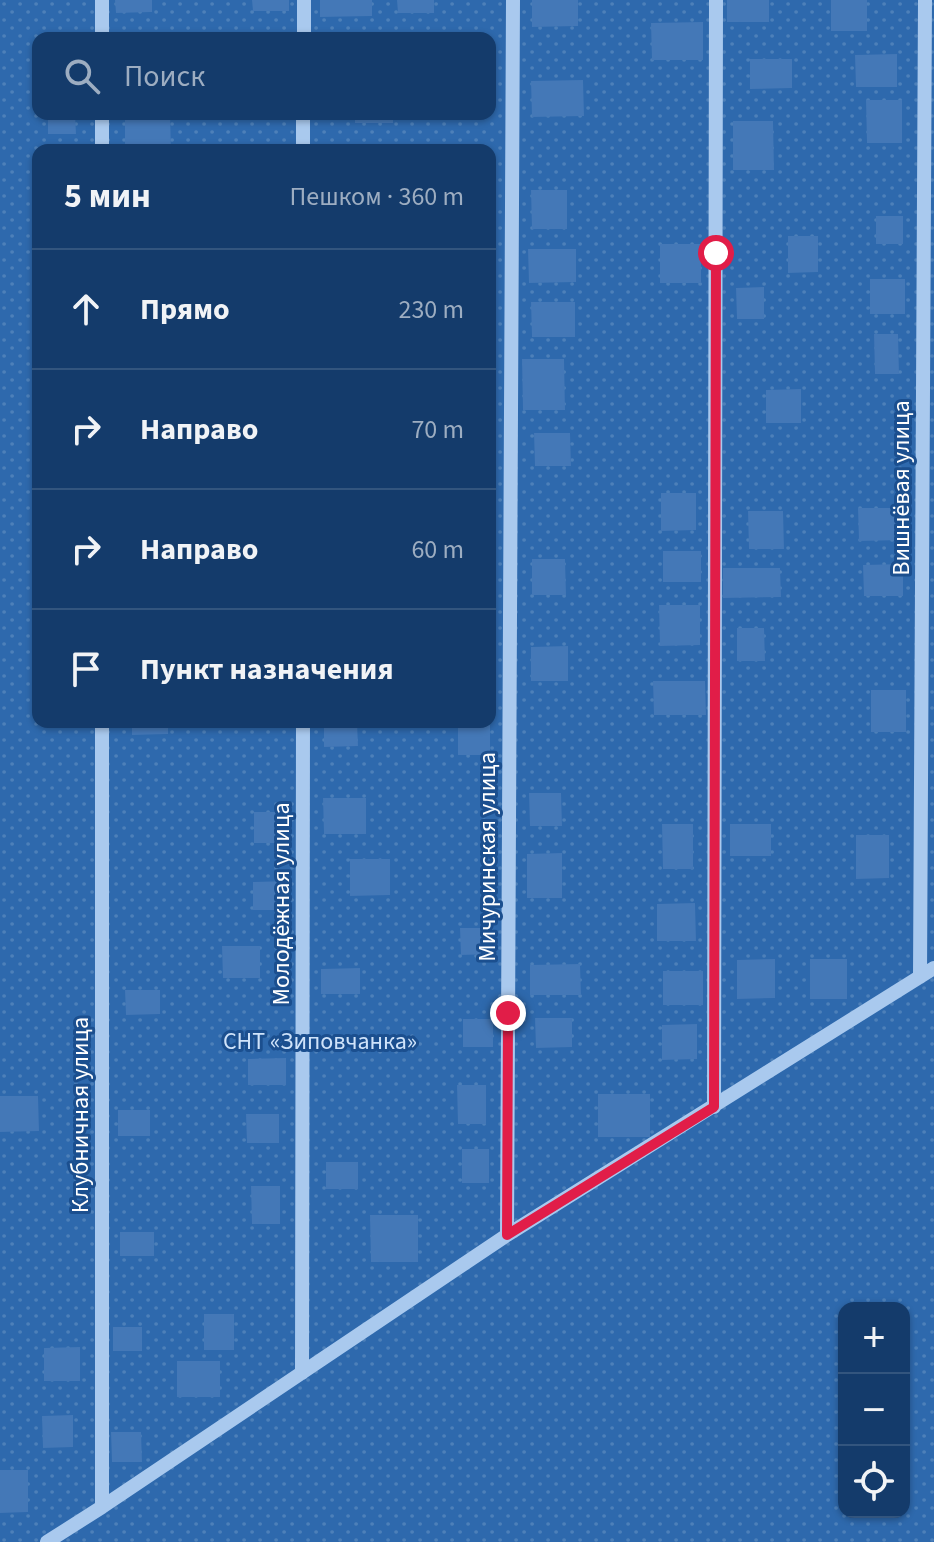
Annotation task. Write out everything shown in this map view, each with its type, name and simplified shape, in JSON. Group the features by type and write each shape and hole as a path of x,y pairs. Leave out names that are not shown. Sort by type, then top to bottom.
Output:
{"street":[{"path":"102,0 102,32"},
{"path":"304,0 304,32"},
{"name":"Мичуринская улица","path":"507,1235 513,0"},
{"path":"714,1107 716,0"},
{"name":"Вишнёвая улица","path":"920,977 925,0"},
{"path":"102,120 102,144"},
{"path":"303,120 303,144"},
{"name":"Клубничная улица","path":"102,728 102,1507"},
{"name":"Молодёжная улица","path":"302,1373 303,728"},
{"path":"47,1542 507,1235 934,968"}],"green space":[{"name":"СНТ «Зиповчанка»","path":"0,0 934,0 934,1542 0,1542"}],"building":[{"path":"115,0 152,0 152,12 116,13"},
{"path":"252,0 289,0 289,11 253,11"},
{"path":"320,0 372,0 372,16 320,17"},
{"path":"397,0 434,0 434,13 398,13"},
{"path":"532,0 578,0 578,26 532,27"},
{"path":"727,0 769,0 769,22 727,22"},
{"path":"831,0 867,0 867,31 831,31"},
{"path":"703,22 703,60 652,60 651,23"},
{"path":"897,54 897,87 856,87 855,55"},
{"path":"750,59 792,59 792,88 750,89"},
{"path":"583,80 584,116 532,117 531,81"},
{"path":"866,100 902,100 902,143 867,143"},
{"path":"48,120 75,120 76,134 48,134"},
{"path":"125,120 170,120 171,144 125,144"},
{"path":"355,120 393,120 393,123 355,123"},
{"path":"733,121 773,121 774,170 733,170"},
{"path":"531,190 567,190 567,229 532,229"},
{"path":"876,216 903,216 903,244 876,244"},
{"path":"788,236 818,236 818,272 788,273"},
{"path":"660,244 701,244 701,283 660,283"},
{"path":"528,249 576,249 576,282 529,283"},
{"path":"870,279 905,279 905,314 870,314"},
{"path":"764,287 764,319 737,319 736,288"},
{"path":"531,302 575,302 575,337 532,337"},
{"path":"874,334 898,334 899,374 875,374"},
{"path":"522,359 564,359 565,410 523,410"},
{"path":"801,389 801,423 766,423 766,390"},
{"path":"534,433 570,433 571,466 535,466"},
{"path":"661,493 696,493 696,530 661,531"},
{"path":"858,508 902,508 903,540 859,541"},
{"path":"748,511 783,511 784,549 749,549"},
{"path":"663,551 701,551 701,582 663,582"},
{"path":"532,559 565,559 566,595 532,595"},
{"path":"903,564 903,596 864,596 863,565"},
{"path":"723,568 780,568 781,597 723,598"},
{"path":"659,605 700,605 700,645 660,646"},
{"path":"737,628 764,628 765,661 737,661"},
{"path":"568,646 568,681 531,681 531,647"},
{"path":"653,681 705,681 706,715 654,715"},
{"path":"871,690 906,690 906,732 871,732"},
{"path":"132,728 168,728 168,734 132,735"},
{"path":"324,728 357,728 358,746 324,747"},
{"path":"458,728 490,728 490,755 458,755"},
{"path":"529,793 561,793 562,826 530,826"},
{"path":"323,798 366,798 366,834 324,834"},
{"path":"254,812 283,812 283,843 254,843"},
{"path":"662,824 693,824 693,869 663,869"},
{"path":"730,824 771,824 771,856 730,856"},
{"path":"856,835 889,835 889,878 856,879"},
{"path":"562,853 562,898 527,898 527,854"},
{"path":"350,859 390,859 390,895 350,896"},
{"path":"287,881 287,910 253,910 253,882"},
{"path":"695,903 696,941 657,941 657,904"},
{"path":"460,928 493,928 493,954 461,955"},
{"path":"222,946 260,946 260,978 223,978"},
{"path":"775,959 775,998 737,999 737,960"},
{"path":"810,959 847,959 847,999 810,999"},
{"path":"580,964 581,995 530,995 530,965"},
{"path":"360,968 360,994 321,994 321,969"},
{"path":"663,971 703,971 703,1005 663,1005"},
{"path":"125,990 160,990 160,1014 126,1015"},
{"path":"535,1018 572,1018 572,1047 536,1048"},
{"path":"463,1019 493,1019 493,1047 463,1047"},
{"path":"697,1024 697,1059 662,1060 662,1025"},
{"path":"286,1058 286,1085 248,1085 248,1059"},
{"path":"457,1085 486,1085 486,1124 458,1124"},
{"path":"598,1094 650,1094 650,1137 598,1137"},
{"path":"0,1096 38,1096 39,1131 0,1132"},
{"path":"118,1110 150,1110 150,1136 118,1136"},
{"path":"246,1114 279,1114 279,1143 247,1143"},
{"path":"462,1149 489,1149 489,1183 462,1183"},
{"path":"326,1162 358,1162 358,1189 326,1189"},
{"path":"251,1186 280,1186 280,1224 252,1224"},
{"path":"370,1215 418,1215 418,1262 371,1262"},
{"path":"120,1232 154,1232 154,1256 120,1256"},
{"path":"204,1314 234,1314 234,1350 204,1350"},
{"path":"113,1327 142,1327 142,1351 113,1351"},
{"path":"80,1347 80,1381 44,1381 44,1348"},
{"path":"177,1361 220,1361 220,1397 177,1397"},
{"path":"73,1415 73,1447 43,1448 42,1416"},
{"path":"111,1432 141,1432 142,1462 112,1462"},
{"path":"0,1470 28,1470 28,1512 0,1513"}],"route":[{"path":"508,1013 507,1235 714,1107 716,253"}]}
